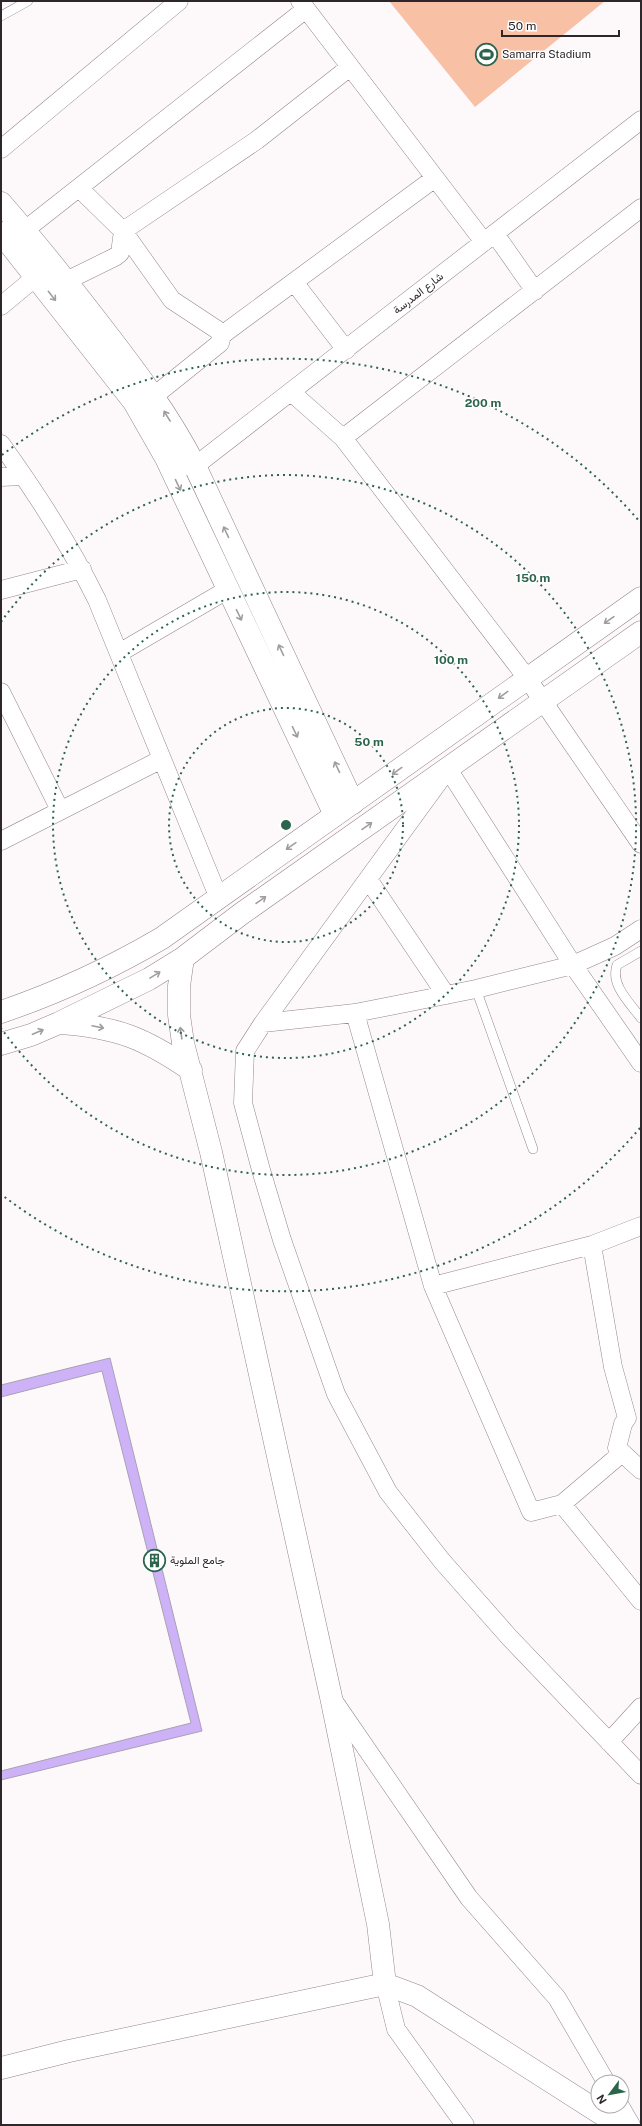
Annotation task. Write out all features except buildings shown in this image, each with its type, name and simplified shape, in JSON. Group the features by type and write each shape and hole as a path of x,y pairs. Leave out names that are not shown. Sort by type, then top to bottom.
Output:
{"main road":[{"path":"1,203 66,281 154,396 195,466 353,803"},
{"path":"1,233 37,276 134,402 166,458 335,816"},
{"path":"1,1012 55,992 131,956 162,938 218,896 335,816 641,598"},
{"path":"1,1044 31,1035 59,1023 149,979 182,958 241,914 544,702 641,632"},
{"path":"182,958 179,986 179,1015 183,1043 211,1152 331,1697 378,1924 385,1984"},
{"path":"59,1023 95,1026 129,1035 162,1050 191,1070"},
{"path":"1,2068 68,2051 385,1984 417,1996 619,2125"}],"street":[{"path":"1,149 179,1"},
{"path":"25,230 79,188 303,5 435,178 490,238 535,291"},
{"path":"66,281 120,253 123,231 257,140 350,67"},
{"name":"شارع المدرسة","path":"195,466 641,120"},
{"path":"154,396 220,343 222,335 435,178"},
{"path":"79,188 123,231 172,300 219,331 222,335"},
{"path":"342,438 641,208"},
{"path":"1,306 37,276"},
{"path":"294,282 346,350"},
{"path":"291,392 342,438 527,678 641,844"},
{"path":"1,444 49,513 82,569 97,600 218,896"},
{"path":"166,458 185,466 195,466"},
{"path":"1,477 23,476"},
{"path":"1,590 82,569"},
{"path":"119,653 227,590"},
{"path":"1,692 5,710 60,810"},
{"path":"1,840 162,759"},
{"path":"641,1062 573,965 448,769 263,1023 245,1051 243,1103 282,1240 336,1394 388,1492 442,1561 509,1637 641,1775"},
{"path":"368,879 446,995"},
{"path":"263,1023 355,1013 476,990 573,965 615,946 641,929"},
{"path":"355,1013 433,1286 531,1512 562,1504 622,1453"},
{"path":"433,1286 592,1245 641,1226"},
{"path":"592,1245 613,1367 627,1418 623,1424 616,1448 641,1470"},
{"path":"562,1504 641,1601"},
{"path":"331,1697 469,1898 558,1998 601,2074"},
{"path":"609,1742 641,1707"},
{"path":"385,1984 396,2029 465,2125"},
{"path":"625,2114 631,2125"}],"lane":[{"path":"1,16 28,1"},
{"path":"641,951 617,965 614,972 617,984 641,1018"},
{"path":"476,990 534,1149"}],"shaded area":[{"name":"Samarra Stadium","path":"389,1 605,1 475,107"}],"place":[{"name":"Samarra Stadium","path":"486,54"},
{"name":"جامع الملوية","path":"155,1560"}]}
